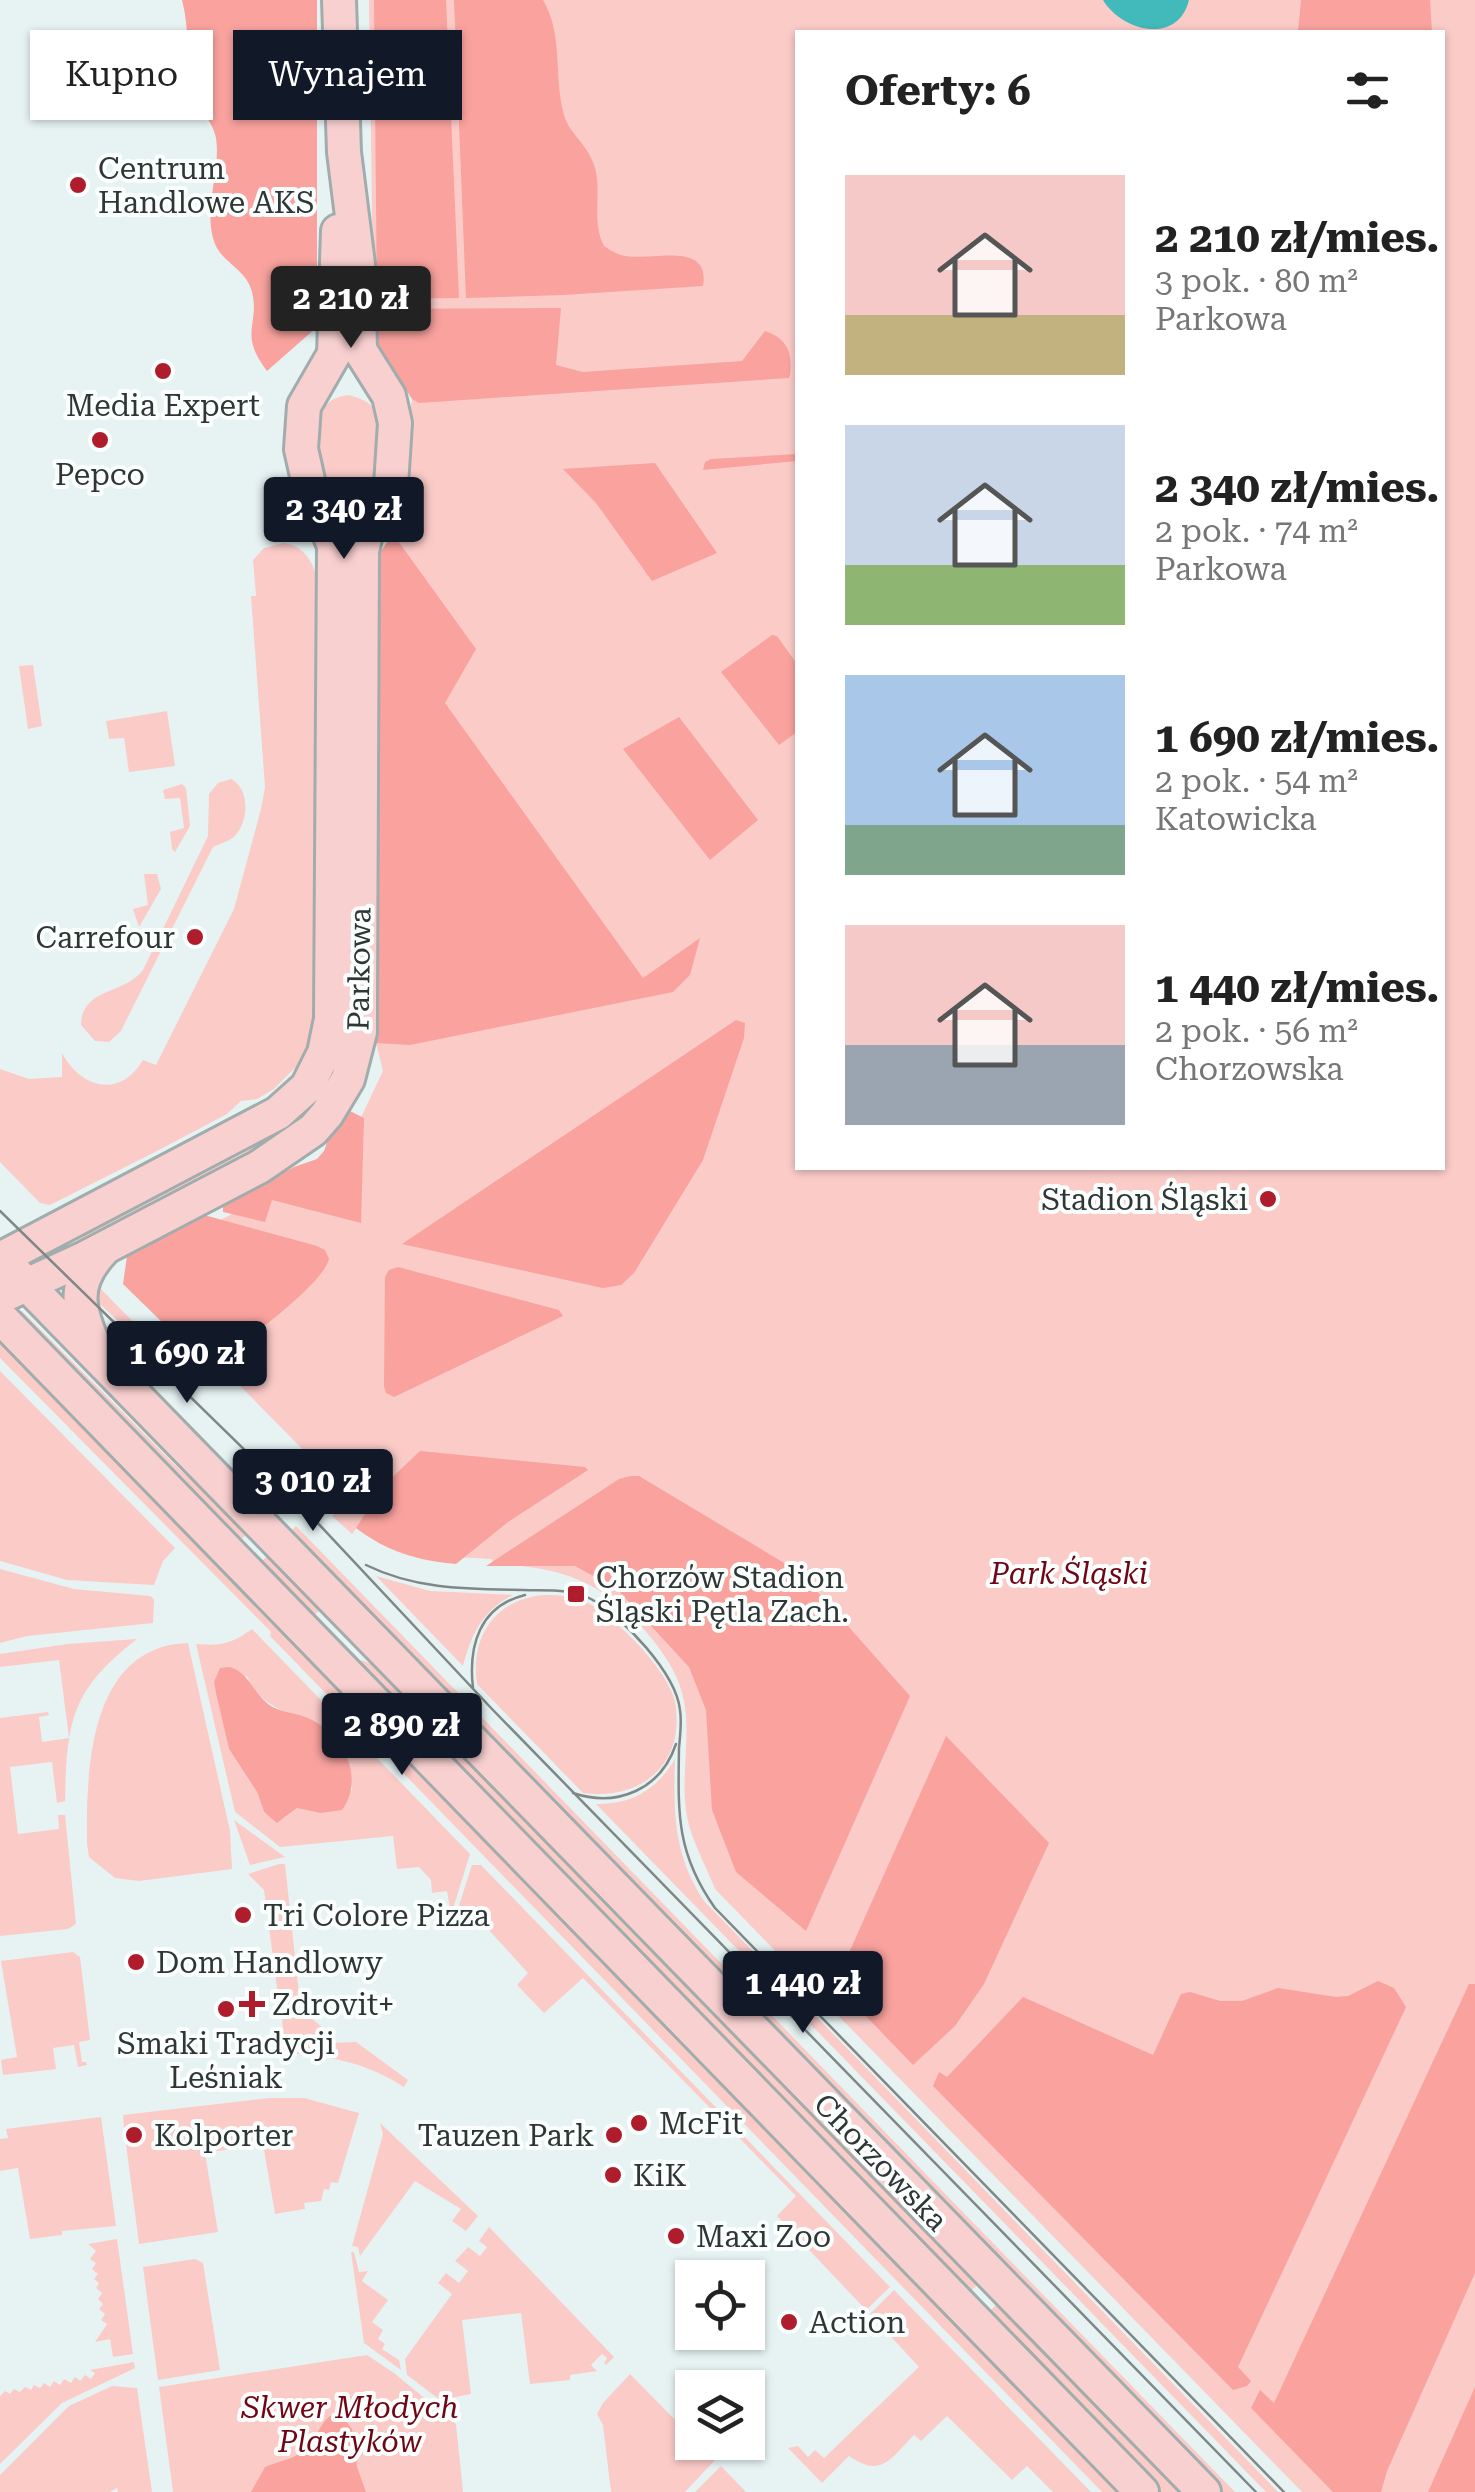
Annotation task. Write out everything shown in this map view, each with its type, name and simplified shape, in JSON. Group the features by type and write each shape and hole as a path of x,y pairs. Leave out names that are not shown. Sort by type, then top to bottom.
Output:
{"main road":[{"path":"339,0 344,152 358,264 360,350 388,396 394,423 393,476 388,497 369,529 352,532 325,523 312,502 301,449 303,412 334,354 334,278 344,152"},
{"path":"315,388 328,382 360,383 388,396"},
{"name":"Parkowa","path":"0,1258 278,1114 307,1086 324,1053 332,1010 334,546 325,523"},
{"name":"Parkowa","path":"13,1291 108,1246 290,1148 328,1114 351,1069 360,1032 362,551 369,529"},
{"path":"105,1367 83,1322 79,1304 88,1270 108,1246"},
{"name":"Chorzowska","path":"0,1258 13,1291 105,1367 1204,2492"},
{"name":"Chorzowska","path":"0,1318 1142,2492"},
{"path":"326,1655 357,1624"},
{"path":"966,2314 1000,2284"}],"green space":[{"name":"Park Śląski","path":"369,0 1475,0 1475,2492 1302,2492 715,1889 687,1817 686,1715 682,1692 668,1661 636,1620 601,1592 563,1574 493,1564 492,1559 454,1557 362,1521 352,1534 332,1516 339,1508 326,1496 332,1488 318,1465 126,1270 334,1160 383,1071 376,1043 380,567 381,551 393,533 412,399 374,349 371,120 462,120 462,30 369,30"},
{"path":"348,395 374,408 379,418 381,448 367,500 357,510 345,511 329,502 316,439 323,410 332,400"},
{"path":"284,543 304,553 316,574 315,1010 313,1032 303,1060 274,1089 257,1099 241,1101 227,1114 50,1205 40,1203 0,1162 0,1069 29,1079 62,1077 62,1053 89,1081 112,1084 123,1081 143,1060 156,1065 234,909 261,809 265,787 251,596 256,596 253,560 264,548"},
{"path":"33,665 42,726 28,729 19,666"},
{"path":"167,711 175,766 129,772 124,738 109,739 106,721"},
{"path":"231,779 244,797 245,814 240,829 233,838 213,847 121,1031 109,1042 95,1041 81,1025 83,1013 96,998 143,970 208,836 209,794 218,783"},
{"path":"182,784 186,788 190,826 175,852 170,832 184,828 180,798 165,799 163,790"},
{"path":"144,874 157,874 161,889 139,927 133,909 148,905"},
{"path":"349,1027 326,1095 282,1140 82,1246 75,1238 256,1145 293,1120"},
{"path":"92,1280 162,1351 161,1361 88,1293"},
{"path":"22,1311 176,1466 250,1532 235,1544 16,1313"},
{"path":"0,1339 1127,2492 1102,2492 270,1636 271,1632 0,1358"},
{"path":"0,1371 175,1548 163,1561 154,1585 67,1580 0,1561"},
{"path":"296,1526 1235,2492 1221,2492 287,1535"},
{"path":"270,1553 321,1608 313,1617 257,1566"},
{"path":"0,1569 74,1589 150,1596 154,1599 153,1623 27,1636 0,1643"},
{"path":"376,1576 430,1591 513,1595 493,1608 480,1624 463,1666"},
{"path":"544,1595 577,1598 608,1616 651,1659 670,1689 677,1724 674,1743 666,1760 641,1784 624,1791 583,1793 477,1684 478,1651 489,1623 512,1604"},
{"path":"252,1629 470,1854 451,1915 447,1891 432,1893 431,1880 419,1867 397,1869 393,1836 280,1847 235,1812 196,1644 225,1643","holes":["247,1676 259,1695 324,1729 338,1741 347,1761 352,1790 320,1813 297,1808 283,1819 264,1813 257,1792 229,1749 214,1682"]},
{"path":"137,1639 98,1675 77,1709 68,1749 65,1801 57,1803 52,1762 10,1767 18,1834 59,1829 58,1815 65,1815 76,1924 68,1929 0,1936 0,1718 48,1712 49,1715 39,1717 42,1742 69,1738 59,1660 0,1667 0,1654"},
{"path":"188,1643 230,1831 232,1869 139,1881 115,1878 89,1857 87,1843 88,1782 100,1717 112,1689 130,1665 155,1650"},
{"path":"362,1660 391,1673 979,2283 969,2293 358,1665"},
{"path":"675,1759 674,1797 681,1850 704,1901 1278,2492 1266,2492 596,1804 621,1802 642,1793 660,1779"},
{"path":"234,1820 285,1857 250,1865"},
{"path":"285,1864 300,2003 280,2010 264,1890 248,1874"},
{"path":"472,1865 481,1865 890,2287 866,2310 777,2216 796,2196 583,1978 544,2013 517,1985 528,1973 476,1916 458,1930 456,1915"},
{"path":"73,1952 80,1957 90,2040 79,2042 82,2062 87,2065 78,2067 74,2045 53,2048 56,2069 3,2075 1,2060 17,2057 1,1961"},
{"path":"304,2012 331,2037 284,2039 282,2019"},
{"path":"356,2042 408,2080 404,2087 343,2061 276,2053 277,2045"},
{"path":"269,2098 304,2098 359,2113 338,2183 331,2182 329,2190 324,2189 321,2201 304,2203 305,2209 275,2214 263,2144 205,2153 218,2232 139,2244 126,2144 144,2142 143,2127 124,2128 123,2115"},
{"path":"101,2117 116,2226 62,2231 62,2235 30,2239 18,2168 0,2171 0,2139 8,2138 6,2129"},
{"path":"380,2123 478,2216 466,2231 452,2221 461,2209 415,2181 360,2256 358,2247 352,2246 383,2134"},
{"path":"489,2227 614,2357 606,2365 607,2358 602,2354 591,2365 597,2371 570,2375 570,2380 530,2384 521,2313 462,2320 471,2394 440,2400 407,2375 405,2359 452,2294 438,2283 446,2273 459,2283 468,2271 455,2261 468,2247 480,2256 487,2247 479,2241"},
{"path":"117,2239 133,2354 113,2357 110,2339 95,2342 107,2324 101,2320 105,2314 99,2309 103,2304 98,2299 102,2293 94,2279 98,2274 92,2269 96,2263 90,2259 96,2251 88,2244"},
{"path":"351,2252 359,2272 368,2271 362,2281 388,2300 372,2322 383,2330 378,2339 385,2344 382,2349 399,2360 401,2370 364,2343"},
{"path":"195,2259 203,2263 220,2370 158,2380 143,2267"},
{"path":"894,2290 1091,2492 1053,2492 1027,2466 1012,2480 947,2416 921,2441 914,2435 885,2463 870,2466 849,2456 822,2483 788,2448 798,2446 808,2457 815,2450 824,2458 919,2367 870,2314"},
{"path":"1004,2305 1188,2492 1159,2492 992,2324 990,2311"},
{"name":"Skwer Młodych Plastyków","path":"367,2355 456,2424 463,2492 173,2492 159,2387"},
{"path":"134,2362 135,2368 62,2403 0,2464 0,2396 5,2391 20,2392 25,2387 31,2390 44,2383 50,2387 54,2381 60,2385 64,2379 71,2383 75,2377 80,2381 85,2375 91,2379 95,2373 90,2370"},
{"path":"630,2374 675,2420 675,2460 715,2460 685,2492 611,2492 603,2425 597,2414"},
{"path":"112,2386 137,2388 152,2492 118,2492 117,2488 110,2492 0,2492 0,2475 69,2406"},
{"path":"721,2466 746,2492 695,2492"}],"shaded area":[{"path":"182,0 317,0 317,30 233,30 233,120 317,120 317,327 267,371 252,338 254,303 249,284 216,246 211,226 217,150 209,120 213,120 213,30 186,30"},
{"path":"374,0 446,0 447,30 374,30"},
{"path":"454,0 543,0 554,28 564,115 595,168 598,227 604,246 626,256 689,258 703,272 703,286 466,298 459,120 462,120 462,30 455,30"},
{"path":"1301,0 1430,0 1432,30 1298,30"},
{"path":"375,120 451,120 459,298 377,299"},
{"path":"561,308 556,365 583,372 742,361 765,331 787,347 790,375 419,403 374,349 373,309"},
{"path":"795,454 795,461 703,470 705,462"},
{"path":"655,463 717,553 652,581 596,503 563,469"},
{"path":"393,534 476,649 445,703 643,978 700,938 690,975 673,992 410,1045 376,1043 380,567 381,551"},
{"path":"772,635 777,636 795,661 795,733 779,745 721,672"},
{"path":"679,717 758,820 710,860 623,749"},
{"path":"736,1020 745,1023 744,1038 703,1160 634,1273 621,1285 603,1288 402,1244"},
{"path":"350,1111 364,1118 361,1223 272,1200 265,1222 223,1212 223,1206 294,1167 317,1159"},
{"path":"204,1215 317,1246 325,1250 329,1259 295,1301 209,1368 123,1284 127,1256"},
{"path":"398,1267 559,1310 563,1316 394,1397 386,1393 384,1386 385,1277 389,1270"},
{"path":"420,1451 588,1470 508,1522 456,1564 442,1563 391,1549 356,1528 383,1486"},
{"path":"639,1476 801,1573 910,1696 806,1931 736,1872 712,1810 706,1710 689,1667 617,1589 575,1566 486,1566 619,1479"},
{"path":"230,1667 242,1674 268,1704 312,1720 342,1747 352,1785 342,1810 320,1813 297,1808 277,1823 264,1812 257,1792 229,1749 214,1682 220,1668"},
{"path":"946,1736 1049,1843 984,1984 955,2026 913,2065 835,1984"},
{"path":"1378,1981 1394,1988 1406,2007 1238,2367 1251,2381 1233,2390 933,2086 939,2072 947,2077 1023,1997 1153,2055 1181,1994 1190,1992 1220,2001 1242,2001 1278,1988 1336,1997 1348,1996"},
{"path":"1469,1984 1475,1984 1475,2273 1381,2492 1333,2492 1251,2408 1260,2390 1274,2403"},
{"path":"1475,2387 1475,2492 1428,2492"},
{"path":"333,2414 341,2415 352,2429 357,2467 366,2492 251,2492 265,2467 303,2451"}],"water":[{"path":"1103,0 1189,0 1174,23 1149,29 1123,20"}],"tram line":[{"path":"0,1211 299,1503 492,1709 1256,2492"},
{"path":"366,1565 404,1579 443,1586 575,1593 604,1607 632,1632 659,1663 676,1695 681,1719 682,1832 693,1869 715,1908 1284,2492"},
{"path":"473,1688 473,1657 480,1630 497,1608 525,1595"},
{"path":"573,1793 606,1798 636,1791 660,1773 676,1744"}],"place":[{"name":"Centrum Handlowe AKS","path":"78,185"},
{"name":"Media Expert","path":"163,371"},
{"name":"Pepco","path":"100,440"},
{"name":"Carrefour","path":"195,937"},
{"name":"Stadion Śląski","path":"1268,1199"},
{"name":"Chorzów Stadion Śląski Pętla Zach.","path":"576,1594"},
{"name":"Tri Colore Pizza","path":"243,1915"},
{"name":"Dom Handlowy","path":"136,1962"},
{"name":"Zdrovit+","path":"252,2004"},
{"name":"Smaki Tradycji Leśniak","path":"226,2009"},
{"name":"McFit","path":"639,2123"},
{"name":"Kolporter","path":"134,2135"},
{"name":"Tauzen Park","path":"614,2135"},
{"name":"KiK","path":"613,2175"},
{"name":"Maxi Zoo","path":"676,2236"},
{"name":"Action","path":"789,2322"}]}
